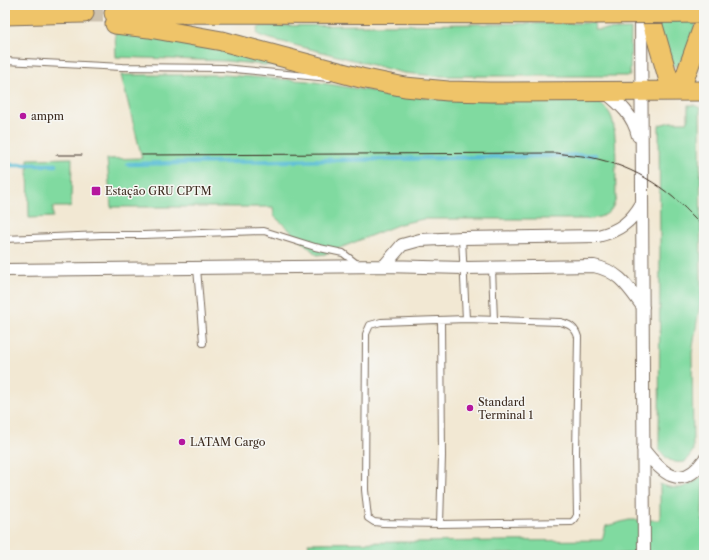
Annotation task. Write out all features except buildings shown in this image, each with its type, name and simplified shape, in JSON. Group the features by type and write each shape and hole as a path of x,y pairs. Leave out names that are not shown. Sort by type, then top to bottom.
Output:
{"main road":[{"path":"647,5 676,91"},
{"path":"704,13 114,18 149,28 222,41 357,77 395,85 468,92 704,91"},
{"path":"6,15 41,23 84,18"},
{"path":"676,91 704,24"}],"street":[{"path":"641,5 644,555"},
{"path":"605,92 626,110 636,128 642,153"},
{"path":"384,266 402,245 420,240 598,236 611,233 618,229 637,212 642,203"},
{"path":"5,270 384,266 492,268 580,265 602,268 621,278 642,307"},
{"path":"643,449 660,469 668,475 676,477 692,474 704,460"}],"lane":[{"path":"5,61 122,67 223,68 337,79"},
{"path":"344,80 395,85"},
{"path":"5,239 264,231 315,247 343,253 360,267"},
{"path":"462,238 466,319"},
{"path":"197,268 203,343"},
{"path":"492,268 494,320"},
{"path":"466,319 494,320 560,322 574,328 577,333 577,515 575,519 572,522 440,524 383,523 370,521 367,516 365,490 365,356 366,334 370,325 381,322 466,319"},
{"path":"440,524 442,456 441,320"}],"green space":[{"path":"700,5 690,48 677,67 670,62 656,24"},
{"path":"594,23 595,30 631,29 630,76 436,76 404,73 263,37 257,34 258,28 261,26"},
{"path":"115,30 210,44 294,68 226,61 116,57"},
{"path":"121,75 224,75 309,81 377,92 440,99 596,101 608,111 611,116 615,132 616,198 612,208 607,214 589,219 423,219 400,224 325,254 317,255 274,216 273,207 111,207 107,159 142,158"},
{"path":"688,105 694,105 700,108 701,297 692,353 693,451 685,462 676,462 664,456 659,449 659,125 670,122 688,122"},
{"path":"72,158 71,207 53,207 53,217 29,218 28,159"},
{"path":"703,476 702,520 704,520 704,553 316,555 311,552 308,543 602,540 606,526 629,520 660,520 660,484 678,488 688,485"}],"waterway":[{"path":"128,164 595,155"},
{"path":"5,165 56,165"}],"tunnel":[{"path":"84,13 114,13"}],"tram line":[{"path":"142,155 556,153 585,156 607,161 623,167 653,182 679,203 704,228"},
{"path":"56,155 82,155"}],"place":[{"name":"ampm","path":"23,116"},
{"name":"Estação GRU CPTM","path":"96,191"},
{"name":"Standard Terminal 1","path":"470,408"},
{"name":"LATAM Cargo","path":"182,442"}]}
